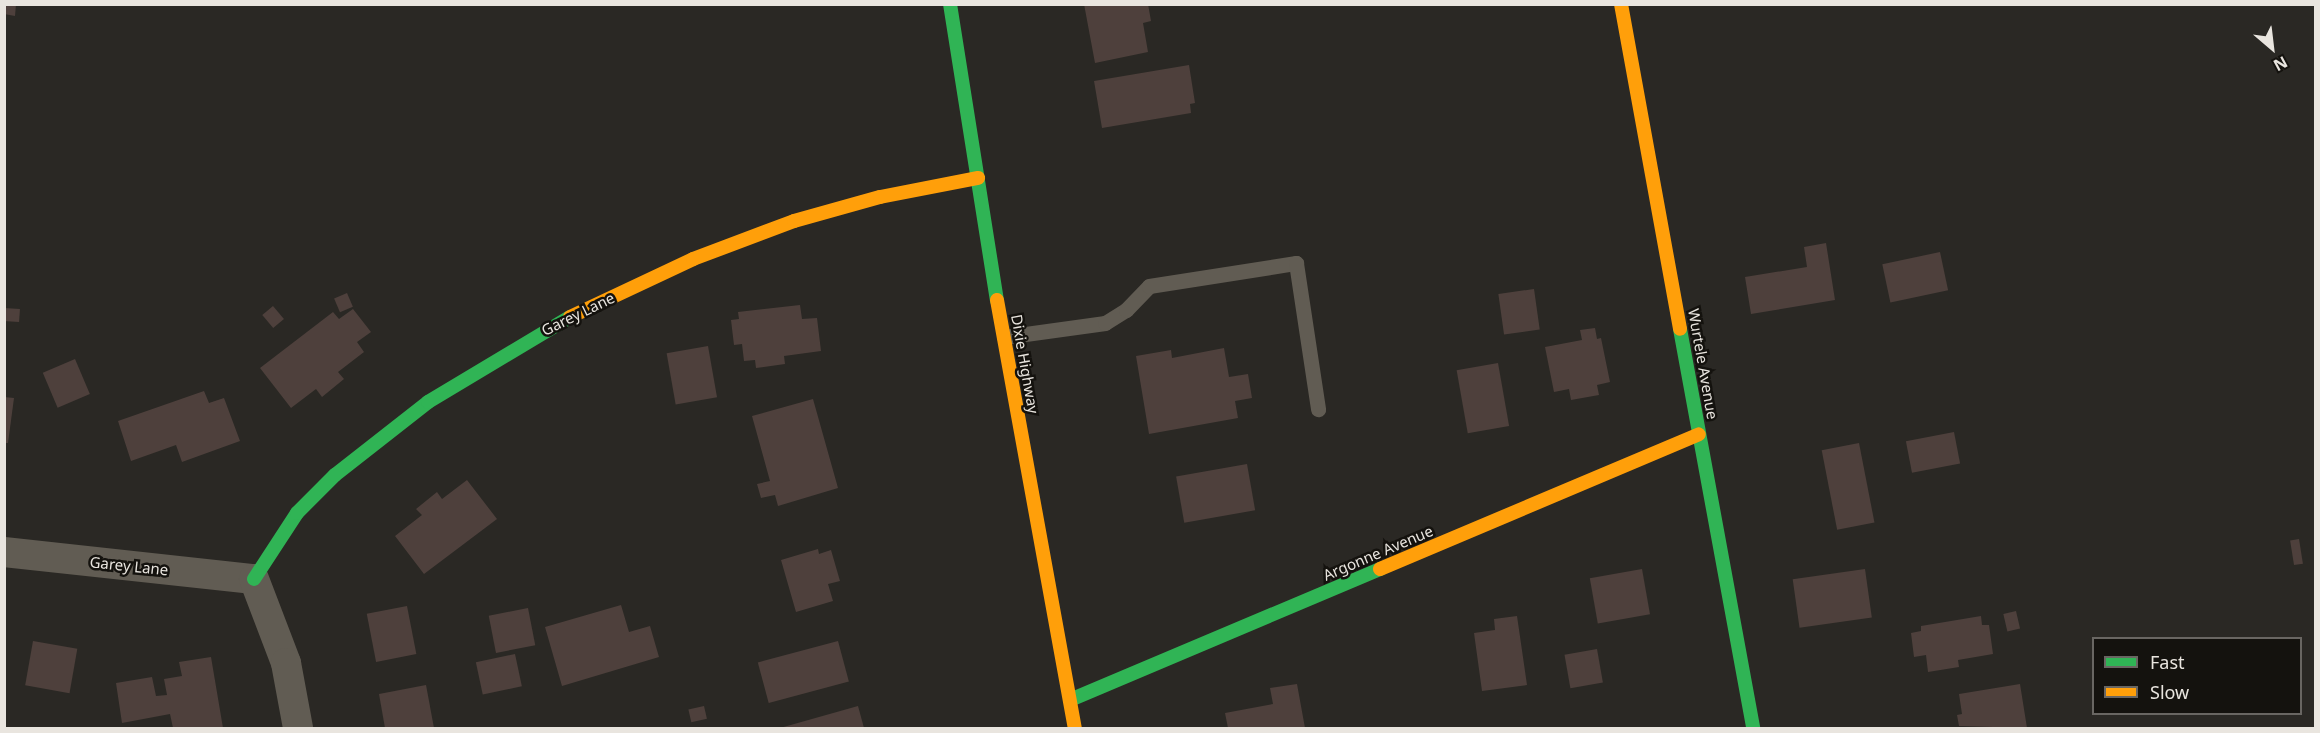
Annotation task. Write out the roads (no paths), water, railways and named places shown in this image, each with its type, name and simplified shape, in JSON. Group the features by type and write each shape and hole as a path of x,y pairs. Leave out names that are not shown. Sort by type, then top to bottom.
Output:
{"street":[{"name":"Dixie Highway","path":"950,4 1004,337 1075,729"},
{"name":"Wurtele Avenue","path":"1621,4 1753,729"},
{"name":"Garey Lane","path":"4,552 254,579 297,513 335,475 428,402 545,329 693,259 794,221 880,197 978,178"},
{"name":"Argonne Avenue","path":"1070,700 1699,434"},
{"path":"254,579 286,663 298,729"}],"lane":[{"path":"1004,337 1105,322 1126,309 1149,286 1296,263 1318,409"}]}
